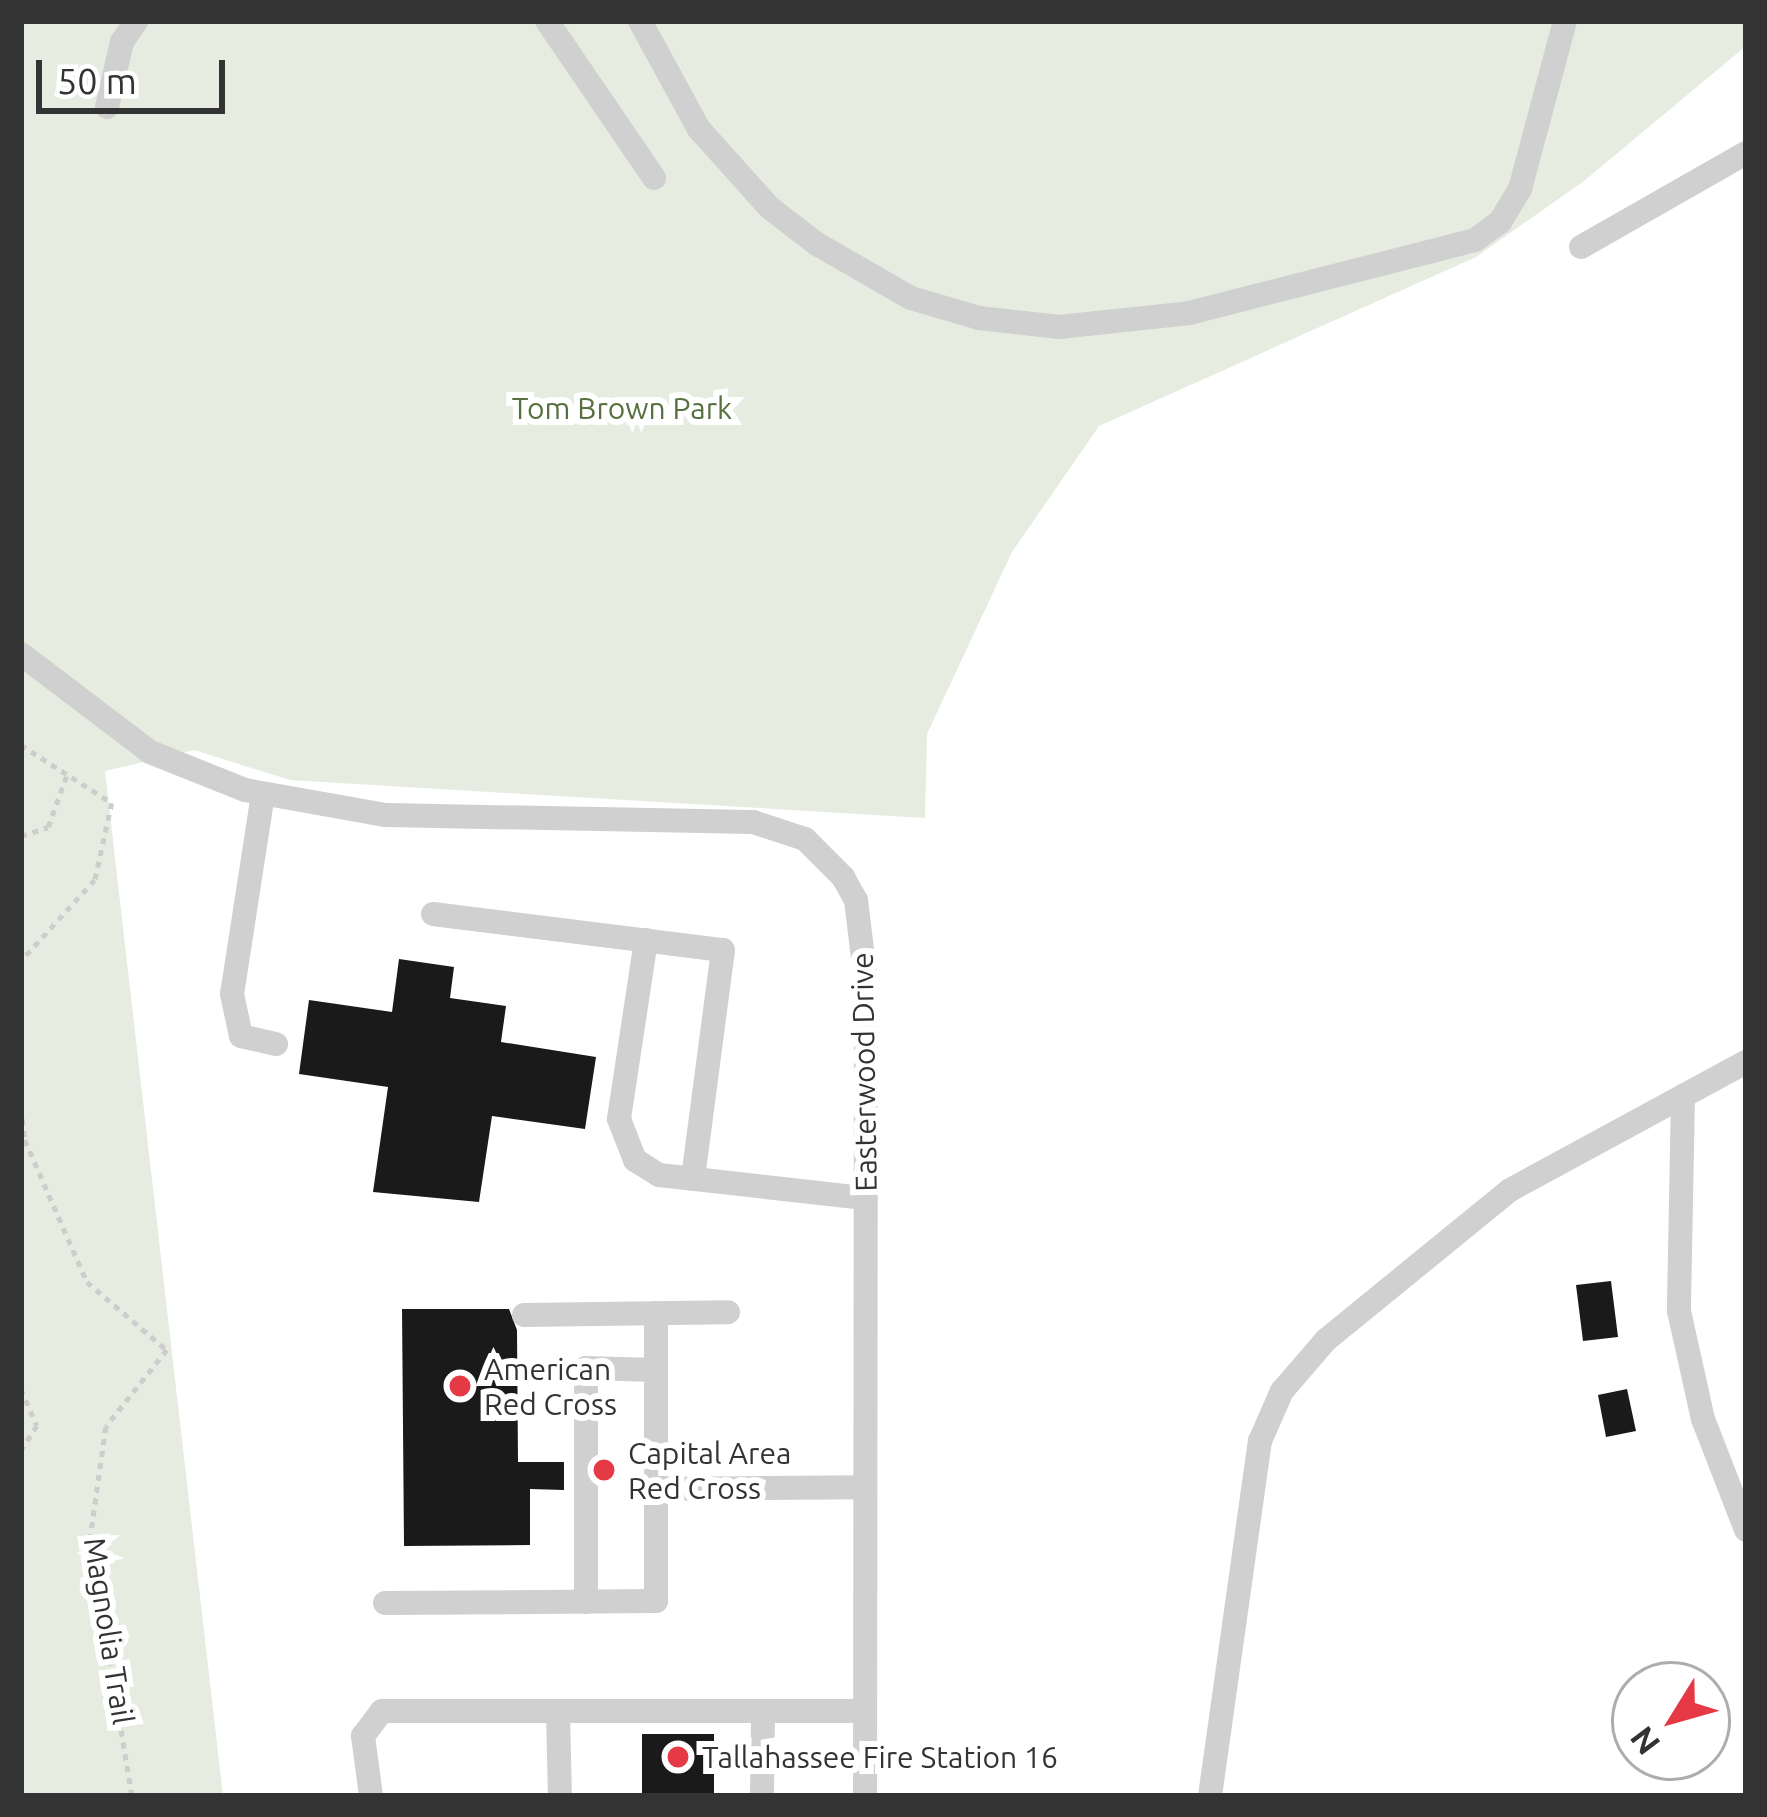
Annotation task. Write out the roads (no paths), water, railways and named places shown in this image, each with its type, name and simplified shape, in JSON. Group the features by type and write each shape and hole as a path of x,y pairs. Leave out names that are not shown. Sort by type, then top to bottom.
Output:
{"street":[{"path":"107,107 122,42 136,21"},
{"path":"547,21 654,178"},
{"path":"640,21 699,129 770,208 817,244 911,298 979,318 1059,327 1189,313 1475,240 1500,222 1520,189 1552,94 1565,21"},
{"path":"1581,247 1746,153"},
{"name":"Easterwood Drive","path":"21,655 150,752 263,794 386,815 753,822 806,838 843,878 862,929 865,1796"},
{"path":"263,794 232,994 241,1036 277,1044"},
{"path":"433,914 723,950 693,1179"},
{"path":"646,940 619,1119 635,1160 659,1175 866,1198"},
{"path":"1210,1796 1260,1441 1282,1391 1342,1326 1510,1190 1746,1062"},
{"path":"1683,1096 1679,1311 1703,1419 1746,1530"},
{"path":"524,1315 728,1312"},
{"path":"385,1603 656,1601 656,1313"},
{"path":"586,1602 586,1368 656,1370"},
{"path":"656,1489 865,1487"},
{"path":"558,1711 560,1796"},
{"path":"762,1796 763,1711"},
{"path":"371,1796 362,1736 372,1715 865,1711"}],"place":[{"name":"American Red Cross","path":"460,1386"},
{"name":"Capital Area Red Cross","path":"604,1470"},
{"name":"Tallahassee Fire Station 16","path":"678,1757"}],"park label":[{"name":"Tom Brown Park","path":"622,408"}]}
